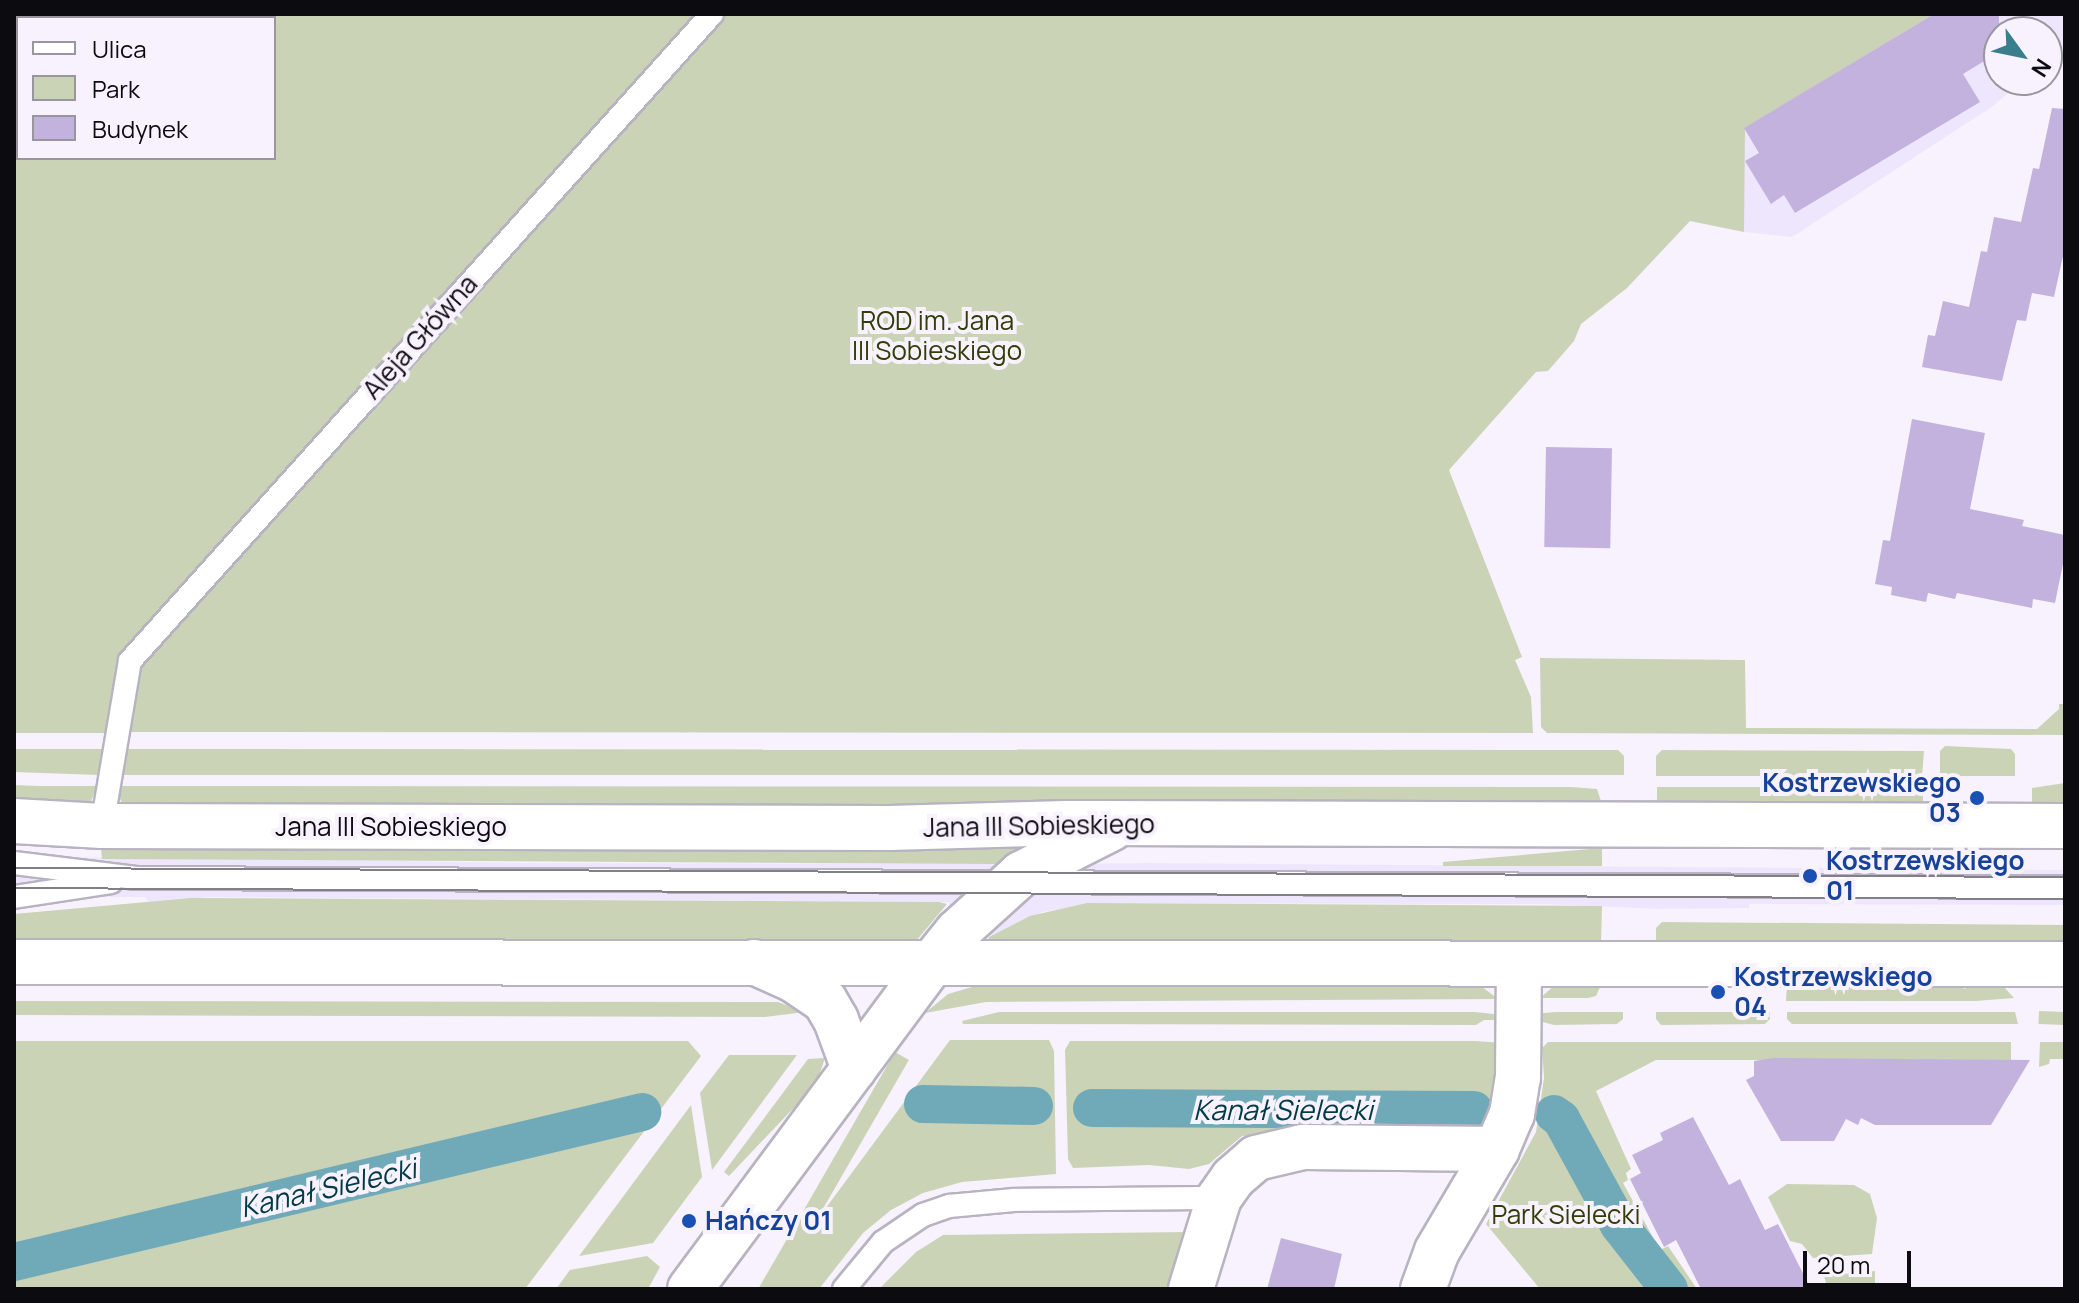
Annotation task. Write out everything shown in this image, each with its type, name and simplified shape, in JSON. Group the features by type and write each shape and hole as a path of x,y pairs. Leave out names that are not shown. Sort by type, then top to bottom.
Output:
{"main road":[{"name":"Jana III Sobieskiego","path":"14,821 102,826 889,828 1122,824 2065,826"},
{"path":"690,1289 957,932 1009,883 1048,859 1122,824"},
{"path":"14,962 2065,964"},
{"path":"754,962 794,980 825,1001 836,1020 854,1069"},
{"path":"1423,1289 1437,1251 1497,1149 1517,1089 1519,964"},
{"path":"1191,1289 1219,1198 1244,1166 1285,1149 1497,1149"}],"lane":[{"name":"Aleja Główna","path":"102,826 130,661 712,14"},
{"path":"14,863 136,878 2065,887"},
{"path":"14,897 136,878"},
{"path":"844,1289 883,1242 923,1215 949,1206 1014,1200 1219,1198"}],"shaded area":[{"path":"1934,14 2065,14 2063,48 2063,16 1983,16 1983,96 2005,96 1792,237 1744,232 1744,129"},
{"path":"172,857 527,863 1003,864 950,906 949,902 207,897 149,903 145,897 14,897 14,858"},
{"path":"1068,864 2065,870 2065,905 1749,904 1749,908 1660,909 1544,904 1099,903 1042,912 989,937"}],"green space":[{"name":"ROD im. Jana III Sobieskiego","path":"14,14 1934,14 1745,128 1744,232 1690,221 1627,288 1581,324 1574,341 1548,371 1536,372 1449,470 1522,657 1515,660 1531,697 1533,733 130,732 142,664 119,659 107,733 14,733"},
{"path":"1540,658 1745,660 1746,728 2037,729 2059,709 2059,704 2065,704 2065,735 1547,733 1541,727"},
{"path":"1945,746 2011,749 2015,754 2015,776 1940,776 1940,751"},
{"path":"14,749 104,749 99,775 14,772"},
{"path":"127,749 1618,750 1624,756 1624,775 122,775"},
{"path":"1662,750 1924,751 1922,776 1656,776 1656,756"},
{"path":"2065,783 2065,804 2032,804 2032,788"},
{"path":"14,785 97,786 90,804 14,800"},
{"path":"120,786 1571,787 1597,789 1602,804 1086,799 832,806 124,806 120,799"},
{"path":"1657,787 1923,787 1923,804 1657,804"},
{"path":"1035,846 995,864 102,859 101,848 830,849"},
{"path":"1602,848 1602,866 1443,866 1443,862"},
{"path":"191,898 947,904 916,941 14,940 14,914"},
{"path":"1087,903 1602,906 1601,942 988,943 989,937 1030,916"},
{"path":"1662,922 2065,925 2065,942 1656,942 1656,928"},
{"path":"979,985 1481,986 1498,999 986,1002 925,1013 948,994"},
{"path":"1601,985 1596,996 1588,998 1540,998 1554,986"},
{"path":"1808,985 1818,989 1822,985 1961,985 1964,989 1974,985 2002,985 2014,998 1975,1001 1786,1001 1787,986"},
{"path":"14,1001 778,1002 805,1012 765,1017 14,1015"},
{"path":"2039,1011 2065,1012 2065,1025 2039,1024"},
{"path":"999,1012 1475,1012 1503,1015 1503,1020 1484,1020 1476,1025 963,1024 962,1021"},
{"path":"1623,1012 1623,1019 1617,1024 1554,1025 1535,1020 1534,1014"},
{"path":"1656,1012 1770,1012 1770,1019 1765,1024 1661,1025 1656,1019"},
{"path":"1787,1012 2015,1012 2018,1024 1792,1024 1787,1019"},
{"path":"950,1040 1049,1040 1054,1051 1056,1174 962,1182 923,1193 891,1210 863,1233 819,1289 766,1289"},
{"path":"14,1041 688,1041 701,1056 525,1289 14,1289"},
{"path":"1070,1041 1504,1043 1490,1128 1242,1136 1209,1164 1189,1169 1149,1165 1073,1168 1068,1159 1065,1050"},
{"name":"Park Sielecki","path":"1548,1042 2011,1042 2011,1060 1656,1060 1596,1091 1631,1169 1626,1173 1628,1180 1623,1183 1660,1250 1668,1246 1697,1289 1540,1289 1486,1224 1536,1132 1544,1078 1542,1048"},
{"path":"2040,1042 2065,1042 2065,1059 2050,1059 2049,1064 2039,1067"},
{"path":"895,1052 909,1060 777,1289 758,1289"},
{"path":"729,1055 797,1055 712,1170 700,1093"},
{"path":"825,1058 819,1076 803,1098 729,1176 724,1172 808,1059"},
{"path":"691,1105 702,1177 653,1243 579,1256"},
{"path":"1787,1184 1854,1185 1870,1194 1877,1218 1872,1254 1813,1258 1802,1244 1790,1241 1768,1197"},
{"path":"1188,1232 1174,1289 879,1289 916,1252 943,1235"},
{"path":"647,1256 660,1267 648,1289 556,1289 570,1270"},
{"path":"1875,1271 1875,1289 1836,1289 1832,1285 1827,1286 1824,1276"}],"building":[{"path":"1934,14 1999,14 1983,16 1983,62 1963,74 1980,102 1795,213 1784,195 1771,204 1745,161 1759,153 1744,128"},
{"path":"2052,108 2065,109 2065,247 2054,297 2032,293 2026,321 2017,320 2002,381 1922,367 1928,335 1935,336 1943,301 1969,307 1981,251 1987,252 1994,217 2021,222 2033,168 2039,169"},
{"path":"1912,419 1985,433 1970,509 2024,520 2022,526 2065,535 2065,554 2055,603 2033,599 2032,608 1957,593 1955,599 1928,593 1926,602 1891,595 1892,587 1875,584 1883,540 1890,541"},
{"path":"1546,447 1612,448 1610,548 1544,547"},
{"path":"1773,1058 2030,1060 1991,1125 1875,1125 1861,1118 1858,1125 1846,1119 1834,1141 1781,1141 1746,1080 1754,1076 1754,1061"},
{"path":"1693,1117 1729,1185 1740,1179 1765,1230 1778,1224 1811,1289 1701,1289 1676,1240 1664,1247 1630,1179 1641,1173 1632,1155 1663,1140 1660,1133"},
{"path":"1281,1238 1342,1254 1334,1289 1267,1289"}],"waterway":[{"name":"Kanał Sielecki","path":"923,1104 1034,1106"},
{"name":"Kanał Sielecki","path":"1092,1108 1474,1110"},
{"name":"Kanał Sielecki","path":"14,1262 642,1112"},
{"path":"1554,1114 1561,1119 1619,1225 1669,1289"}],"tram line":[{"path":"14,868 2065,877"},
{"path":"14,888 2065,899"}],"place":[{"name":"Kostrzewskiego 03","path":"1977,798"},
{"name":"Kostrzewskiego 01","path":"1810,876"},
{"name":"Kostrzewskiego 04","path":"1718,992"},
{"name":"Hańczy 01","path":"689,1221"}]}
